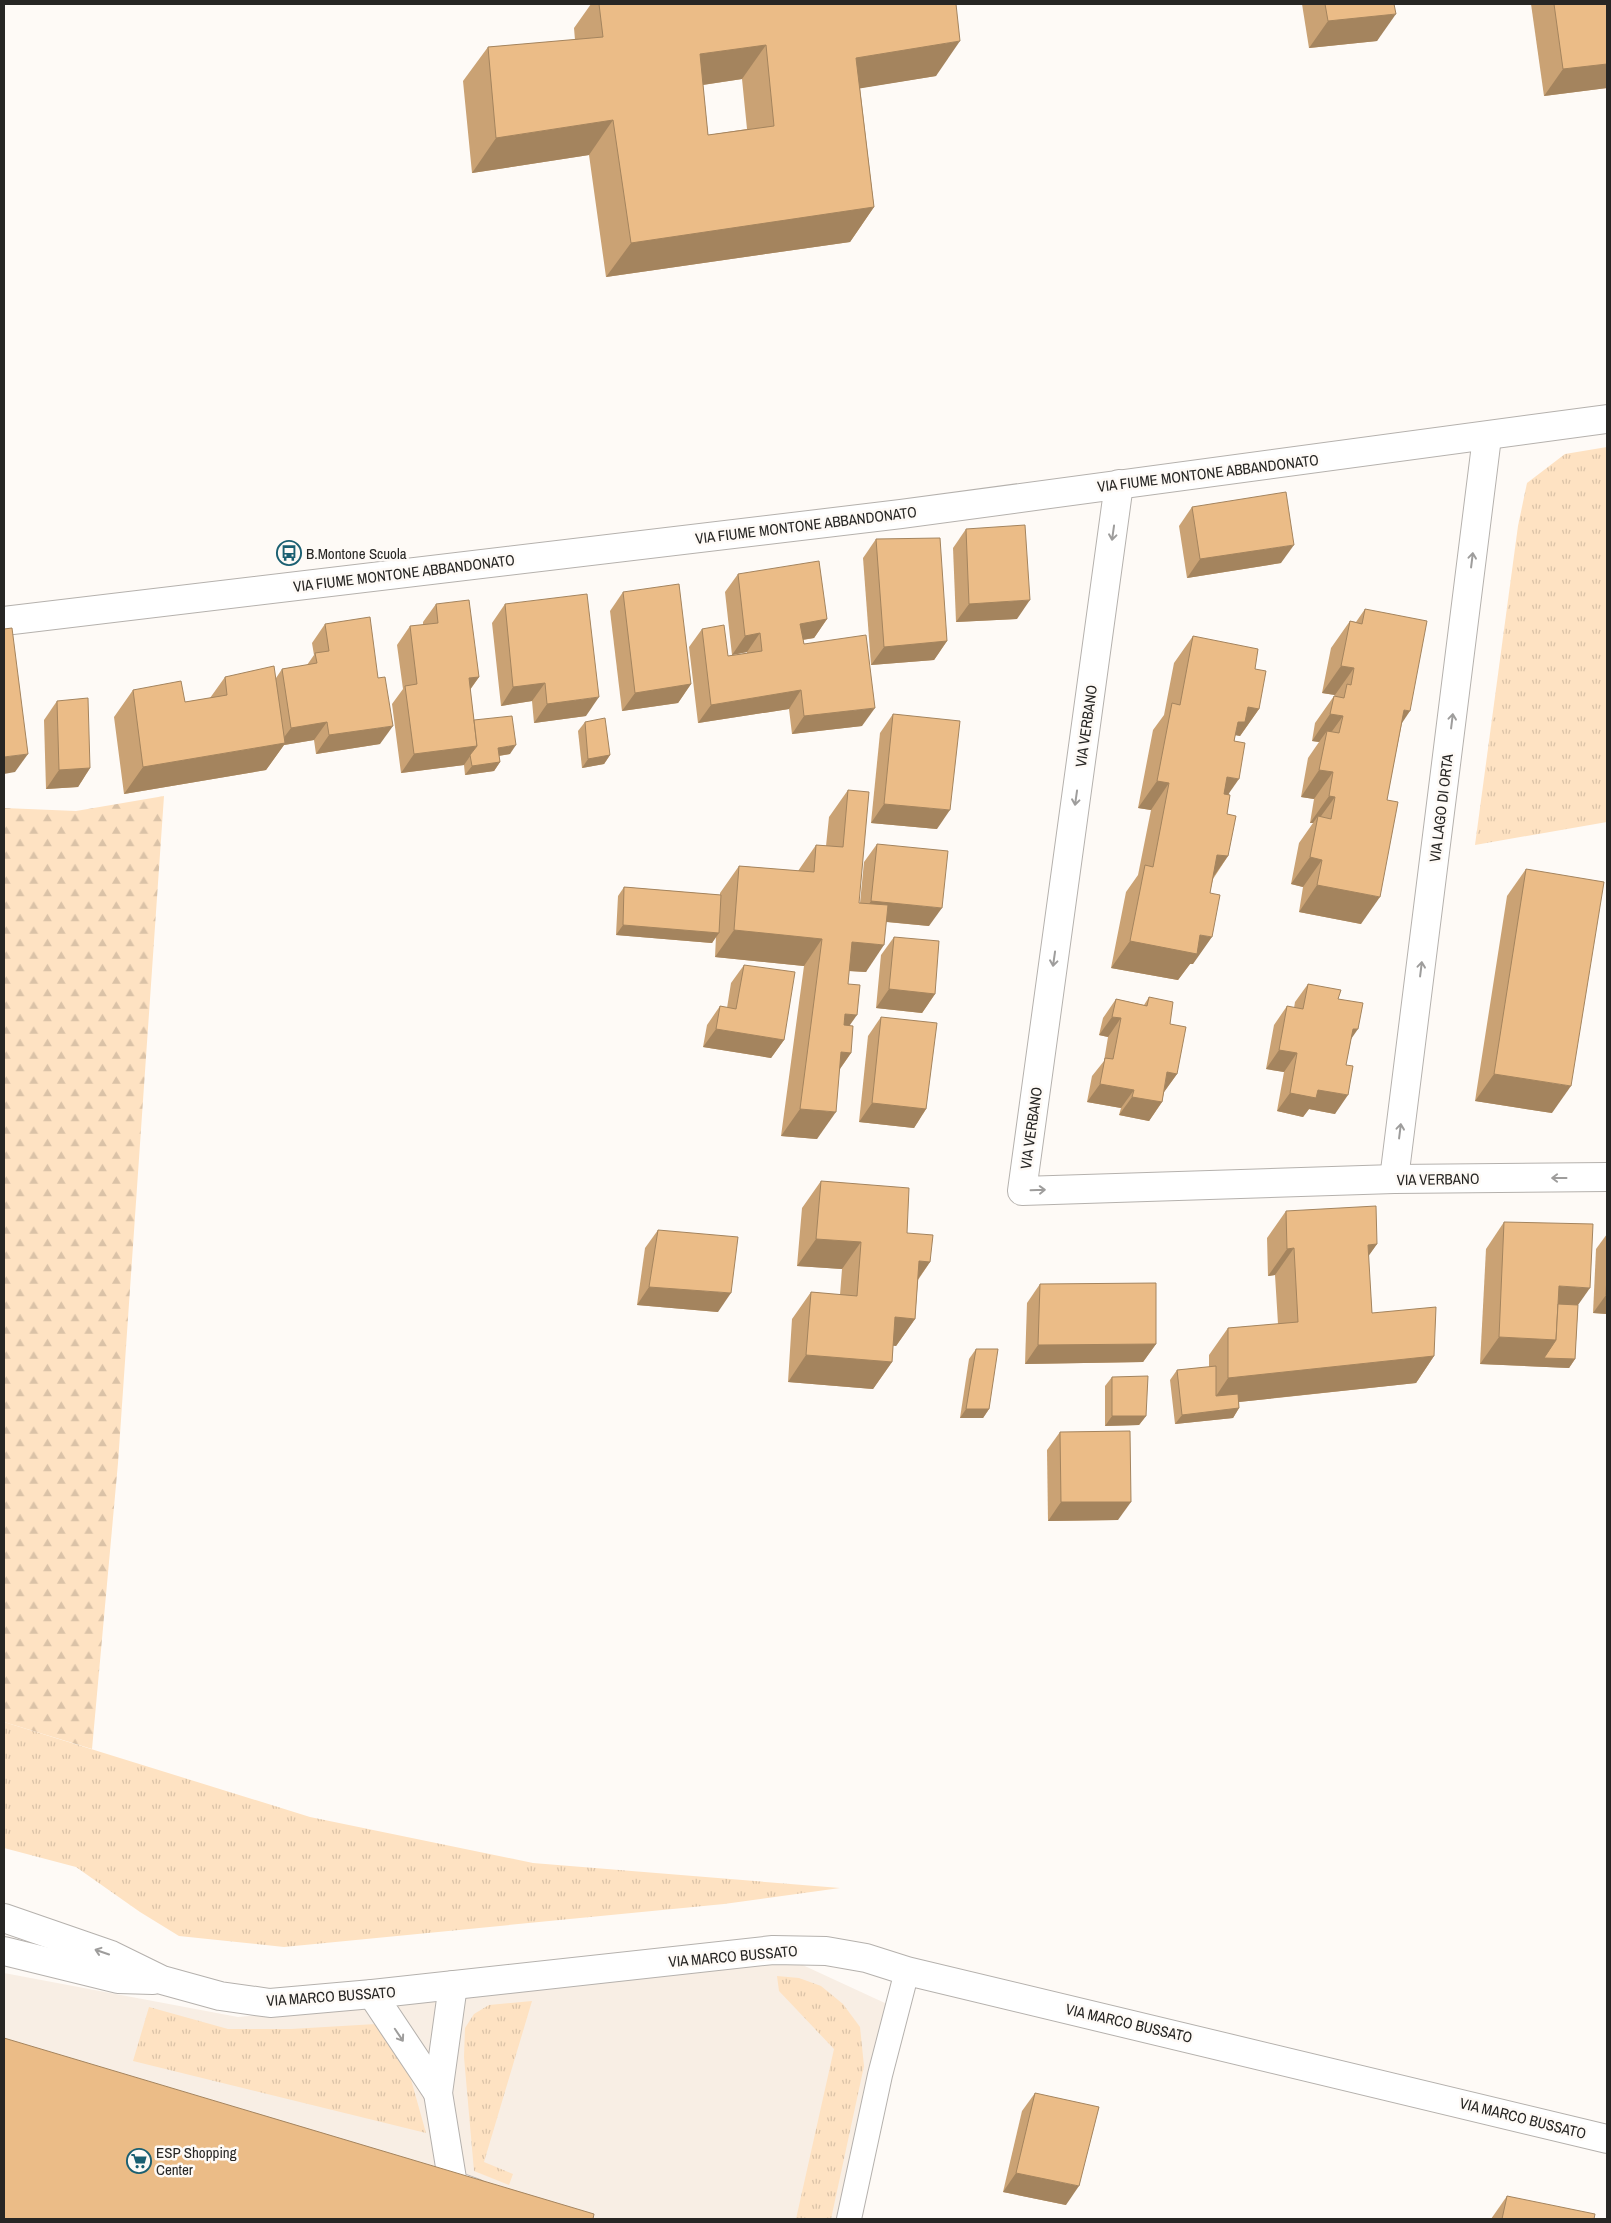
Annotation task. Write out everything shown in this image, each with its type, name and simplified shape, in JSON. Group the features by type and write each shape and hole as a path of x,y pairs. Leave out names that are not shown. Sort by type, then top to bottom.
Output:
{"street":[{"name":"VIA FIUME MONTONE ABBANDONATO","path":"4,621 901,514 1487,437 1607,419"},
{"name":"VIA LAGO DI ORTA","path":"1394,1179 1487,437"},
{"name":"VIA VERBANO","path":"1120,484 1022,1191 1394,1179 1607,1177"},
{"name":"VIA MARCO BUSSATO","path":"4,1918 112,1955 162,1980 220,1996 270,2003 372,1994 773,1950 826,1951 866,1958 907,1971 1607,2139"},
{"path":"4,1950 118,1979 162,1980"},
{"path":"453,1985 438,2093 453,2185 497,2200"},
{"path":"372,1994 438,2093"}],"lane":[{"path":"848,2219 880,2075 907,1971"}],"shaded area":[{"path":"794,1961 887,2004 836,2219 4,2219 4,1973 238,2017"}],"green space":[{"path":"1607,447 1607,822 1475,845 1518,526 1527,483 1565,454"},
{"path":"164,796 118,1463 92,1749 4,1722 4,808 76,811"},
{"path":"4,1722 310,1817 533,1863 840,1888 724,1904 284,1947 179,1936 140,1912 76,1867 4,1848"},
{"path":"777,1976 799,1978 821,1986 843,2004 860,2027 864,2066 831,2219 796,2219 834,2049 779,1991"},
{"path":"532,2001 484,2162 513,2174 509,2185 474,2171 464,2057 465,2028 474,2014 489,2005"},
{"path":"149,2007 228,2029 291,2029 376,2024 410,2076 426,2133 133,2061"}],"building":[{"path":"599,4 956,4 960,41 856,58 874,207 631,243 613,120 496,138 488,47 603,37","holes":["766,45 774,126 708,135 700,54"]},
{"path":"1325,4 1394,4 1396,14 1328,21"},
{"path":"1554,4 1607,4 1607,64 1563,69"},
{"path":"1286,492 1294,545 1200,559 1192,507"},
{"path":"1025,525 1030,600 969,604 966,529"},
{"path":"940,538 947,641 884,647 876,539"},
{"path":"819,561 827,619 800,624 804,644 866,635 875,708 804,716 801,690 711,705 702,629 724,625 728,656 762,651 760,633 745,636 738,574"},
{"path":"679,584 691,684 635,693 623,592"},
{"path":"587,594 599,697 547,704 545,683 513,687 505,604"},
{"path":"469,600 479,677 469,678 477,746 414,754 405,686 417,684 410,626 438,623 436,604"},
{"path":"1365,609 1427,621 1410,711 1404,710 1387,800 1398,802 1380,897 1317,885 1322,860 1310,857 1318,816 1331,819 1335,797 1329,796 1333,772 1319,770 1327,731 1339,733 1343,716 1330,714 1334,696 1344,698 1347,684 1351,685 1354,668 1341,666 1350,621 1362,624"},
{"path":"370,617 378,678 385,677 393,726 329,735 327,722 291,728 282,669 317,663 315,653 329,651 325,624"},
{"path":"12,628 28,754 4,757 4,629"},
{"path":"1193,636 1258,649 1255,669 1266,671 1259,709 1248,707 1245,722 1238,722 1234,741 1245,743 1239,779 1227,777 1224,794 1230,795 1227,814 1236,816 1228,856 1217,855 1210,893 1220,895 1212,937 1200,935 1197,954 1130,941 1145,865 1153,867 1169,783 1157,781 1172,703 1180,705"},
{"path":"274,666 285,743 143,767 133,690 181,681 185,702 227,695 225,677"},
{"path":"88,698 90,768 59,770 57,701"},
{"path":"893,714 960,721 950,810 884,804"},
{"path":"512,716 516,745 498,748 500,762 472,766 470,755 477,746 474,720"},
{"path":"605,718 610,755 588,759 585,722"},
{"path":"848,790 869,792 859,903 888,905 884,945 852,942 848,984 860,985 857,1015 845,1014 844,1025 853,1026 851,1053 841,1052 836,1112 800,1109 822,939 734,930 739,866 814,872 816,845 843,847"},
{"path":"877,844 948,851 942,908 871,901"},
{"path":"1526,869 1604,882 1571,1086 1494,1074"},
{"path":"624,887 721,895 719,933 623,925"},
{"path":"894,937 939,941 935,994 889,989"},
{"path":"744,965 795,972 784,1040 716,1029 720,1006 736,1009"},
{"path":"1308,984 1341,990 1338,999 1363,1003 1358,1029 1353,1029 1346,1065 1353,1066 1348,1095 1318,1090 1316,1098 1290,1093 1297,1053 1279,1050 1287,1006 1303,1009"},
{"path":"1149,997 1173,1002 1170,1024 1186,1027 1177,1074 1167,1072 1162,1102 1132,1097 1134,1090 1100,1084 1105,1058 1113,1059 1121,1018 1112,1017 1116,999 1147,1006"},
{"path":"881,1017 937,1023 926,1109 872,1103"},
{"path":"821,1181 909,1188 907,1233 933,1235 930,1262 919,1261 915,1319 895,1317 892,1362 806,1355 811,1292 857,1296 861,1242 816,1239"},
{"path":"1376,1206 1377,1244 1368,1245 1372,1313 1436,1307 1434,1356 1228,1378 1228,1328 1298,1322 1294,1248 1287,1249 1286,1211"},
{"path":"1504,1222 1593,1224 1590,1288 1559,1286 1556,1340 1499,1337"},
{"path":"658,1230 738,1237 731,1293 649,1287"},
{"path":"1156,1283 1156,1344 1038,1345 1040,1284"},
{"path":"1558,1304 1578,1305 1575,1359 1544,1358 1556,1340"},
{"path":"976,1349 998,1349 989,1409 966,1409"},
{"path":"1216,1366 1216,1396 1238,1394 1239,1408 1182,1415 1177,1370"},
{"path":"1148,1376 1146,1416 1112,1416 1112,1377"},
{"path":"1130,1431 1131,1502 1061,1502 1060,1432"},
{"path":"4,2038 594,2214 593,2219 4,2219"},
{"path":"1035,2093 1099,2107 1079,2186 1016,2173"},
{"path":"1507,2196 1595,2214 1594,2219 1502,2219"}],"place":[{"name":"B.Montone Scuola","path":"289,553"},
{"name":"ESP Shopping Center","path":"139,2161"}]}
